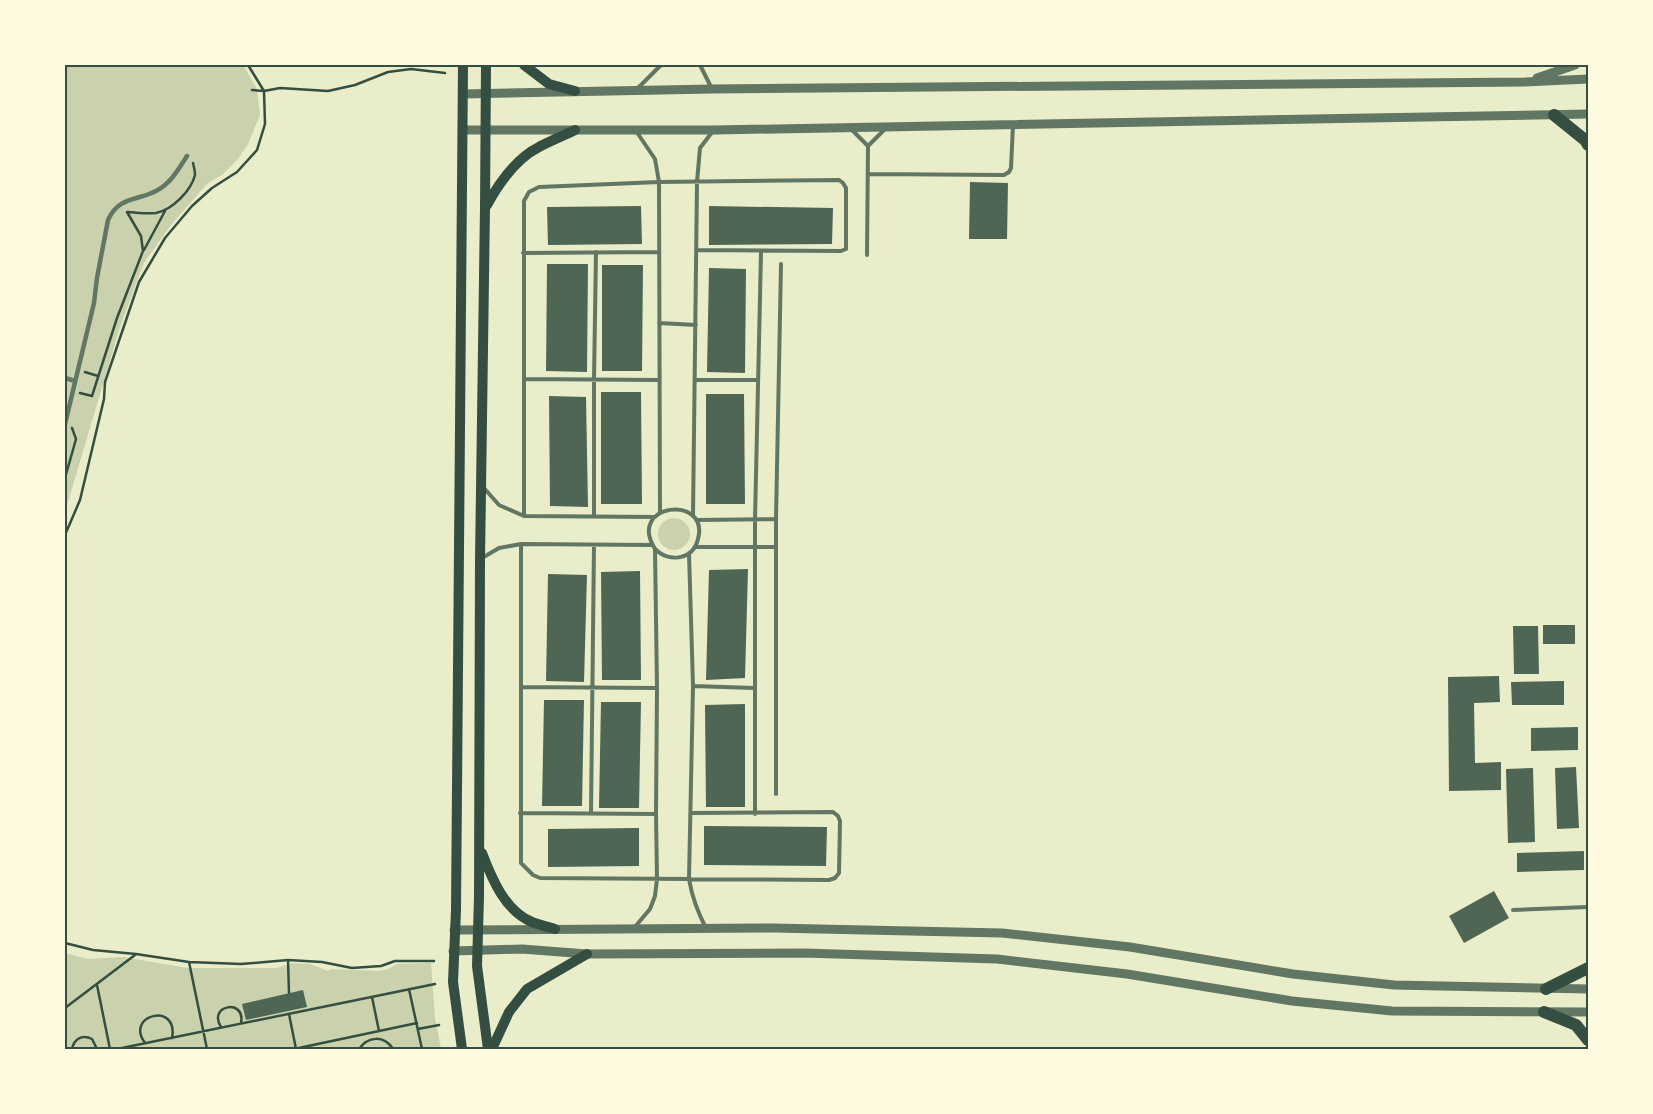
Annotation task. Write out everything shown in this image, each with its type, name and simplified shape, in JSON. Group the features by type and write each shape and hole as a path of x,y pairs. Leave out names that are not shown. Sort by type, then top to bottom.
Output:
{"main road":[{"path":"462,1049 453,982 453,951 463,65"},
{"path":"486,65 480,560 480,845 477,966 488,1049"},
{"path":"524,65 549,84 575,92"},
{"path":"1554,115 1585,140 1588,145"},
{"path":"485,207 496,188 519,161 537,148 575,130"},
{"path":"480,845 490,876 510,906 531,922 555,929"},
{"path":"492,1049 509,1012 527,989 587,954"},
{"path":"1546,989 1588,968"},
{"path":"1544,1012 1576,1025 1588,1040"}],"street":[{"path":"1525,82 1574,65"},
{"path":"463,94 712,89 1525,82 1588,79"},
{"path":"463,130 715,130 1588,114"},
{"path":"65,424 94,303 108,220 118,206 131,198 155,192 172,181 187,156"},
{"path":"65,378 75,381"},
{"path":"454,930 706,928 1002,932 1130,947 1293,974 1394,985 1588,989"},
{"path":"453,951 522,950 587,954 804,953 997,959 1127,974 1292,1001 1392,1011 1588,1012"}],"lane":[{"path":"636,90 662,65"},
{"path":"700,65 712,89"},
{"path":"868,174 1004,175 1011,168 1014,125"},
{"path":"867,255 868,146 887,126"},
{"path":"849,127 868,146"},
{"path":"636,130 655,159 659,182 660,513"},
{"path":"715,130 700,148 697,182 694,518 699,532 698,540 695,547 689,553 683,557 671,558 659,553 655,549 652,545 649,531 655,517 666,510 677,508 694,518 776,519"},
{"path":"524,516 523,252 524,201 529,192 539,187 659,182 839,180 846,188 846,249 841,251 761,252 697,250"},
{"path":"523,252 659,252"},
{"path":"594,516 596,252"},
{"path":"755,814 755,520 761,252"},
{"path":"776,794 776,519 781,264"},
{"path":"658,323 696,325"},
{"path":"524,378 659,380"},
{"path":"695,380 757,380"},
{"path":"482,486 499,505 524,516 655,517"},
{"path":"521,544 521,863 534,876 540,878 829,880 835,878 839,873 840,821 833,812 691,813"},
{"path":"480,560 499,548 521,544 652,545"},
{"path":"591,814 594,545"},
{"path":"695,547 776,547"},
{"path":"634,928 650,909 655,896 657,879 655,549"},
{"path":"689,553 693,686 689,879 696,909 706,928"},
{"path":"693,686 754,688"},
{"path":"520,687 657,688"},
{"path":"520,813 656,814"},
{"path":"1513,910 1588,907"}],"path":[{"path":"65,535 80,500 104,399 105,382 139,282 165,238 192,206 212,188 237,172 257,150 265,124 264,92 248,65"},
{"path":"252,90 264,92 280,88 328,91 354,85 388,72 411,69 445,73"},
{"path":"118,206 128,212 155,213 166,210 175,203 192,183 195,174 193,162"},
{"path":"73,391 92,396 117,318 143,251 166,210"},
{"path":"128,212 141,236 143,251"},
{"path":"78,370 98,376"},
{"path":"65,478 76,439 67,414"},
{"path":"65,943 93,950 189,962 241,964 288,960 322,962 352,968 381,966 395,961 434,961"},
{"path":"65,1008 136,954"},
{"path":"288,960 289,993"},
{"path":"189,962 207,1049"},
{"path":"117,1049 435,984"},
{"path":"97,985 110,1049"},
{"path":"410,989 422,1049"},
{"path":"372,996 378,1031"},
{"path":"221,1028 218,1016 222,1009 226,1007 234,1007 240,1012 241,1023"},
{"path":"289,1014 295,1049 417,1023"},
{"path":"145,1043 141,1039 140,1028 146,1019 156,1015 166,1018 170,1022 173,1032 172,1038"},
{"path":"418,1029 440,1025"},
{"path":"72,1049 74,1042 85,1037 92,1039 97,1049"},
{"path":"359,1049 363,1044 374,1039 386,1041 393,1049"}],"green space":[{"path":"65,65 243,65 257,89 260,115 248,144 238,159 222,175 208,183 171,225 144,263 120,327 65,512"},
{"path":"674,518 680,519 685,523 689,528 689,540 685,545 680,549 674,550 668,549 663,545 659,540 658,534 659,528 663,523 668,519"},
{"path":"65,953 88,959 123,957 188,968 277,968 292,963 310,964 328,971 331,969 379,971 397,964 431,963 435,1018 441,1049 65,1049"}],"building":[{"path":"970,182 1008,183 1007,239 969,239"},
{"path":"641,206 642,244 548,245 547,207"},
{"path":"709,206 833,208 832,244 709,245"},
{"path":"547,264 588,264 587,372 546,371"},
{"path":"602,265 643,265 642,371 602,371"},
{"path":"709,268 746,269 745,373 707,372"},
{"path":"601,392 641,392 642,504 601,504"},
{"path":"706,394 744,394 745,504 706,504"},
{"path":"549,396 586,397 588,507 550,506"},
{"path":"748,569 745,678 706,680 709,570"},
{"path":"640,571 641,680 602,680 601,572"},
{"path":"548,574 587,575 584,682 546,681"},
{"path":"1543,625 1575,625 1575,644 1543,644"},
{"path":"1513,626 1538,626 1539,674 1514,674"},
{"path":"1499,676 1500,702 1474,703 1475,763 1501,762 1501,790 1449,791 1448,677"},
{"path":"1564,681 1564,705 1512,705 1511,682"},
{"path":"544,700 584,700 582,806 542,806"},
{"path":"601,702 641,702 639,808 599,808"},
{"path":"745,704 745,807 706,807 705,705"},
{"path":"1578,727 1578,750 1531,751 1531,728"},
{"path":"1576,767 1579,828 1557,829 1555,768"},
{"path":"1533,768 1535,842 1508,843 1506,769"},
{"path":"704,826 827,827 826,866 704,865"},
{"path":"639,828 639,866 548,867 548,829"},
{"path":"1584,851 1584,870 1517,872 1517,853"},
{"path":"1494,891 1509,918 1464,943 1449,916"},
{"path":"303,990 307,1007 246,1020 242,1004"}]}
